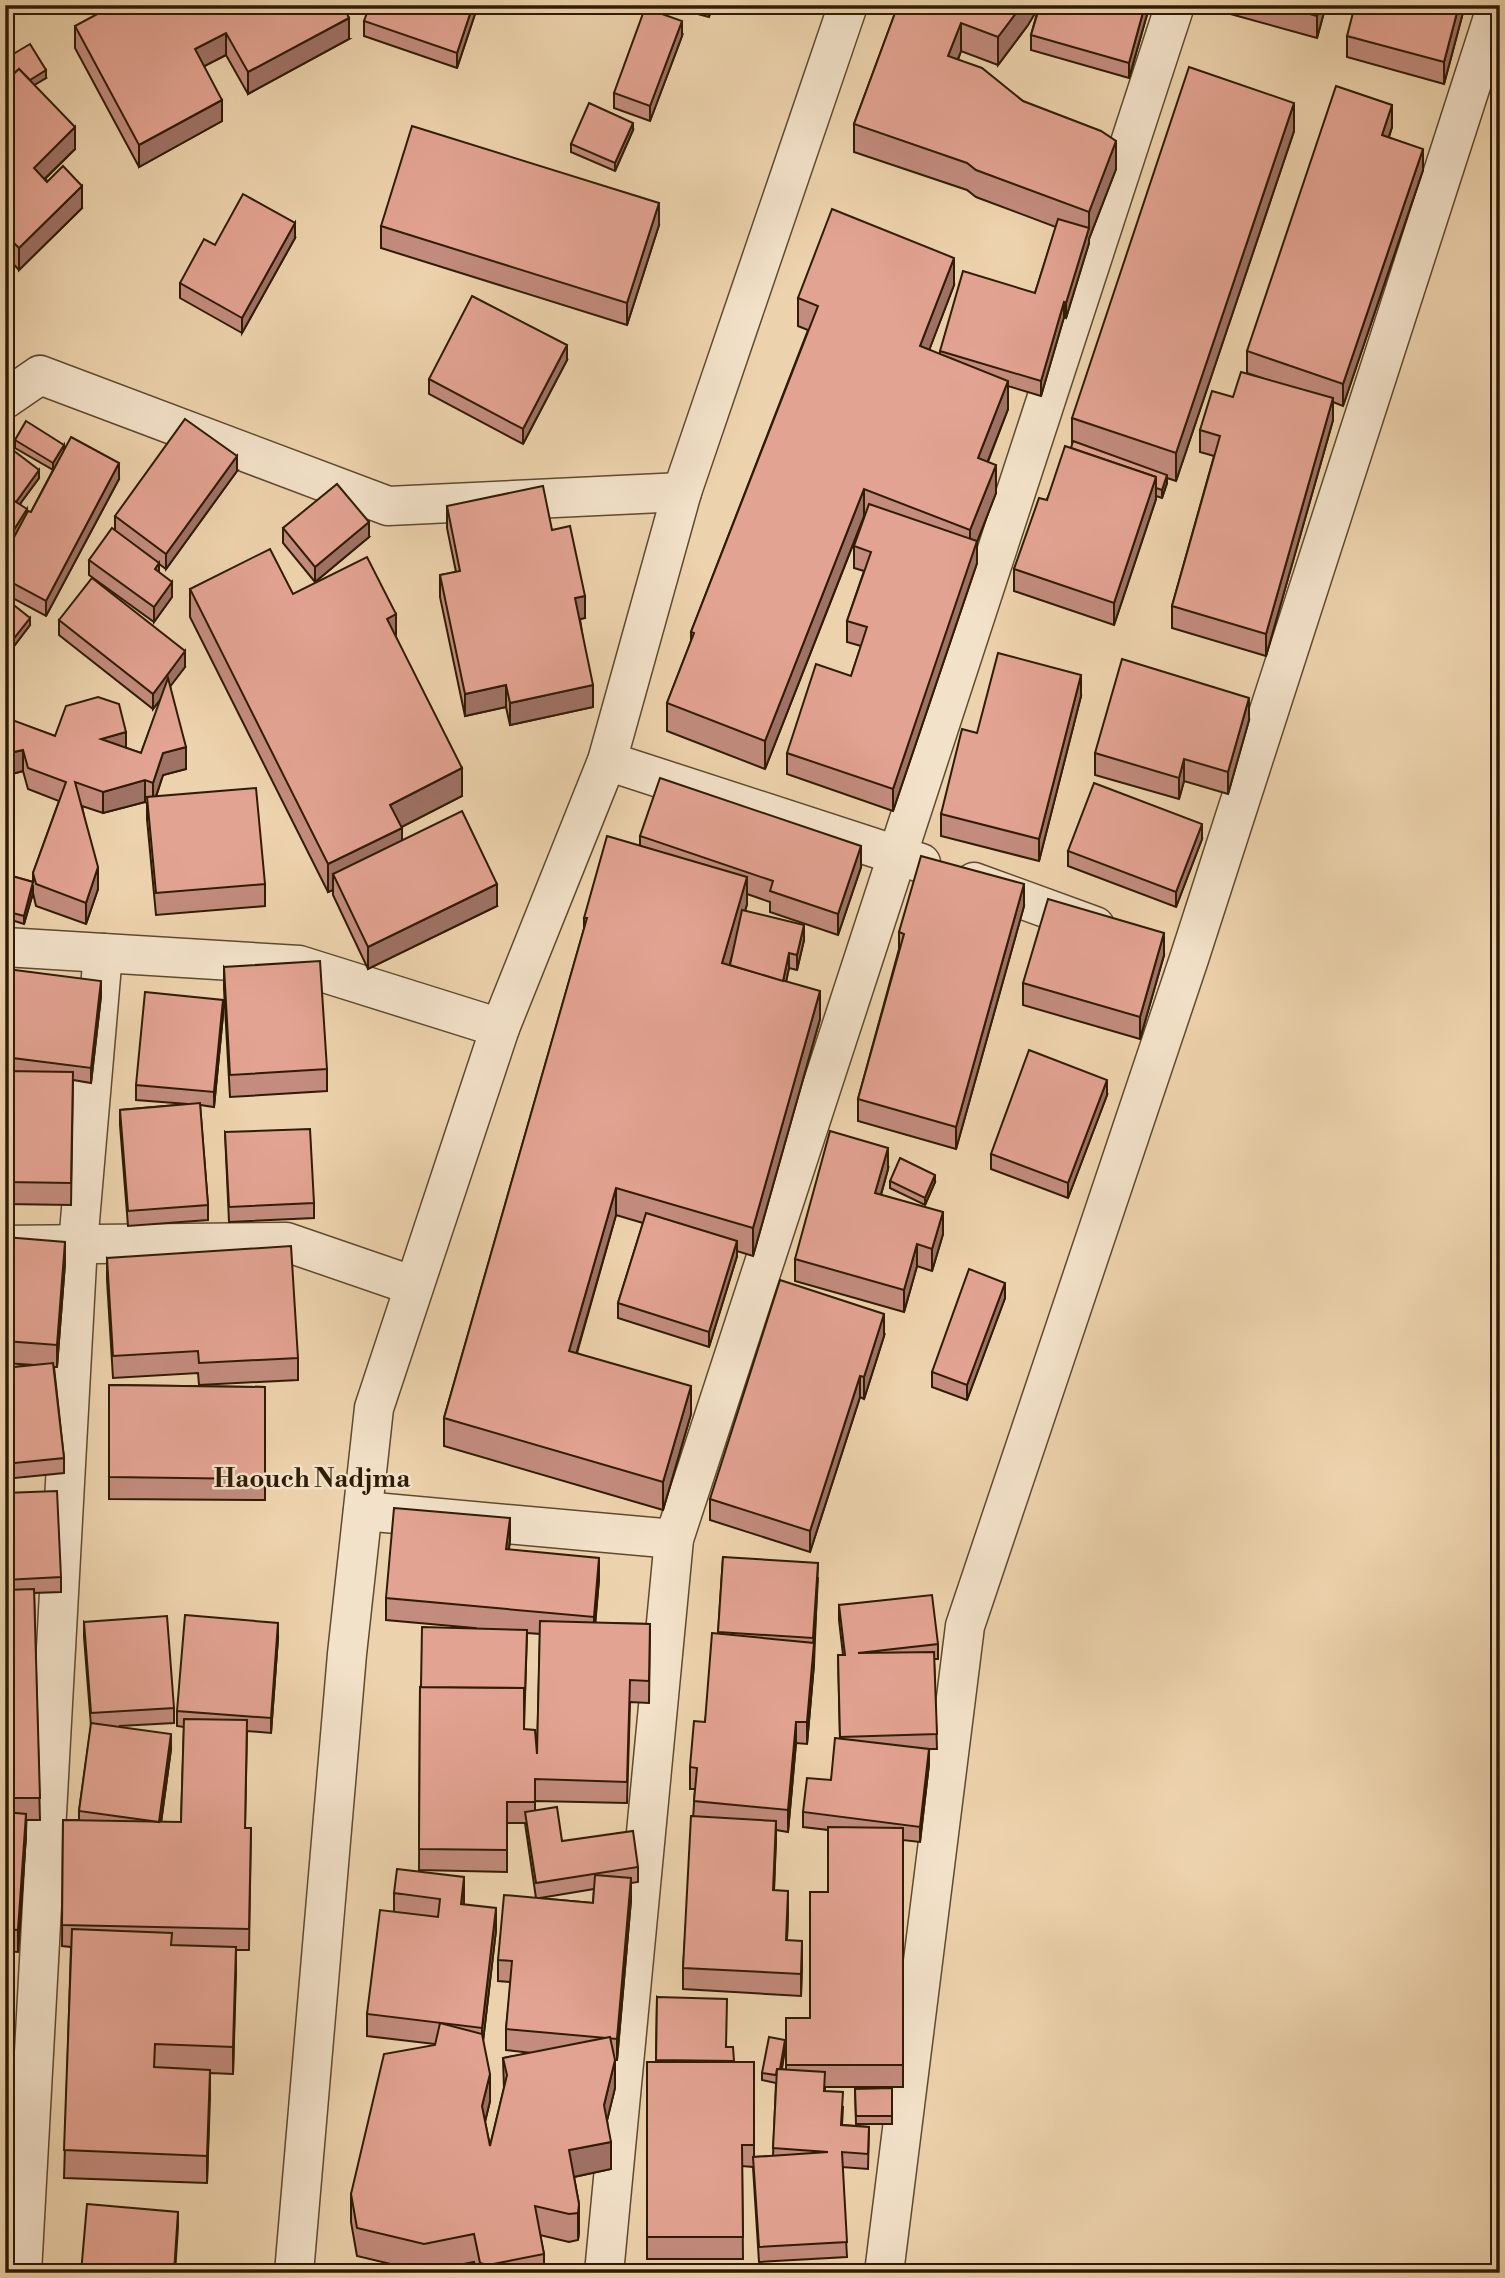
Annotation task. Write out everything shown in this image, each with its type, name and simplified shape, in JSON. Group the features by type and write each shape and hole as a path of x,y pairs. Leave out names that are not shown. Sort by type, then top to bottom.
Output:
{"street":[{"path":"294,2273 347,1654 374,1408 500,1028 607,761 682,492 848,5"},
{"path":"604,2273 674,1538 1175,5"},
{"path":"884,2273 965,1626 1189,960 1497,5"},
{"path":"5,399 40,375 388,506 682,492"},
{"path":"607,761 897,855 1189,960"},
{"path":"5,947 299,965 500,1028"},
{"path":"22,2273 78,1244 103,953"},
{"path":"5,1245 286,1242 414,1286"},
{"path":"363,1511 674,1538"}],"building":[{"path":"114,5 343,5 349,18 248,72 226,33 195,49 222,100 139,145 75,26"},
{"path":"370,5 473,5 457,53 364,21"},
{"path":"898,5 1022,5 998,37 961,23 948,56 982,68 1023,101 1101,131 1116,141 1089,212 976,170 967,163 854,124"},
{"path":"1040,5 1145,5 1129,63 1031,35"},
{"path":"1277,5 1320,5 1317,16"},
{"path":"1355,5 1459,5 1444,62 1347,36"},
{"path":"645,8 682,21 650,106 614,93"},
{"path":"30,44 46,70 30,80 19,69 5,82 5,59"},
{"path":"1189,67 1294,103 1176,453 1072,418"},
{"path":"19,69 75,127 34,168 47,182 63,166 82,186 19,248 5,234 5,82"},
{"path":"1336,86 1392,105 1382,135 1423,149 1343,384 1247,351"},
{"path":"589,103 633,123 615,163 571,144"},
{"path":"412,126 659,203 627,303 381,226"},
{"path":"243,194 295,223 242,318 180,283 204,239 215,245"},
{"path":"832,209 954,258 920,346 1008,381 978,458 996,465 970,530 864,489 765,741 667,703 694,633 691,632 818,306 798,298"},
{"path":"1058,219 1089,228 1041,381 940,351 963,271 1035,293"},
{"path":"472,296 567,345 523,429 429,379"},
{"path":"1241,372 1333,398 1266,634 1172,606 1220,436 1200,430 1212,391 1233,397"},
{"path":"185,419 237,456 166,554 115,516"},
{"path":"26,421 64,445 53,463 15,440"},
{"path":"71,437 119,463 46,601 5,579 5,554"},
{"path":"1073,441 1167,475 1162,490 1156,488 1156,477 1071,448"},
{"path":"5,444 39,470 16,502 5,495"},
{"path":"1065,446 1156,477 1114,603 1014,569 1039,498 1047,500"},
{"path":"337,484 369,522 315,567 283,528"},
{"path":"543,486 552,530 570,526 585,596 575,598 593,685 510,703 506,685 465,694 440,575 460,571 447,506"},
{"path":"5,495 27,509 5,544"},
{"path":"869,504 977,541 893,789 787,753 816,664 851,676 867,627 847,621 871,552 854,546"},
{"path":"112,528 159,563 155,569 172,582 154,607 89,560"},
{"path":"270,549 293,594 367,557 396,614 387,619 462,768 390,805 402,828 328,864 190,589"},
{"path":"92,578 185,651 153,694 59,620"},
{"path":"5,598 30,618 11,642 5,637"},
{"path":"998,653 1081,675 1039,839 941,814 962,729 977,733"},
{"path":"1122,659 1249,698 1228,772 1184,759 1179,778 1095,753"},
{"path":"168,678 186,747 163,753 153,783 145,780 103,792 75,782 98,867 86,903 36,884 33,873 66,782 28,768 23,750 5,754 5,713 13,717 12,720 55,736 66,706 98,697 119,704 126,732 101,739 141,753"},
{"path":"660,778 861,846 838,914 770,891 773,881 640,836"},
{"path":"1094,783 1202,824 1176,892 1068,851"},
{"path":"256,788 265,884 156,893 147,797"},
{"path":"462,811 497,884 368,947 333,874"},
{"path":"607,836 747,877 722,963 820,991 753,1228 616,1188 569,1351 691,1386 663,1482 444,1418 587,918 584,918"},
{"path":"921,856 1024,884 956,1127 858,1099 904,934 899,932"},
{"path":"5,874 33,882 24,916 5,911"},
{"path":"1048,899 1164,933 1140,1017 1023,983"},
{"path":"742,910 804,925 797,955 789,953 783,981 730,965"},
{"path":"320,961 327,1069 230,1075 224,967"},
{"path":"7,969 101,981 91,1068 5,1057"},
{"path":"145,992 223,1000 214,1092 136,1085"},
{"path":"1029,1050 1107,1080 1068,1183 991,1154"},
{"path":"5,1071 73,1072 71,1183 5,1182"},
{"path":"200,1103 208,1205 128,1211 120,1110"},
{"path":"310,1129 314,1203 229,1207 225,1132"},
{"path":"830,1131 888,1148 875,1193 943,1212 932,1249 917,1244 904,1290 795,1259"},
{"path":"900,1158 935,1175 925,1198 890,1181"},
{"path":"646,1213 737,1241 709,1332 618,1303"},
{"path":"5,1237 65,1242 57,1345 5,1341"},
{"path":"291,1246 298,1358 199,1363 198,1351 113,1356 107,1258"},
{"path":"969,1269 1005,1283 967,1385 932,1372"},
{"path":"780,1280 884,1314 864,1377 860,1376 810,1531 710,1499"},
{"path":"53,1363 64,1458 5,1464 5,1368"},
{"path":"109,1385 265,1387 265,1479 109,1477"},
{"path":"57,1491 61,1577 5,1580 5,1493"},
{"path":"394,1508 510,1518 506,1549 599,1558 594,1617 386,1598"},
{"path":"723,1557 818,1563 813,1638 718,1632"},
{"path":"34,1589 40,1798 5,1798 5,1590"},
{"path":"932,1595 938,1644 858,1653 934,1652 937,1734 840,1737 838,1655 845,1655 839,1605"},
{"path":"185,1615 278,1623 271,1718 177,1711"},
{"path":"167,1616 174,1708 91,1713 84,1622"},
{"path":"540,1621 650,1624 649,1681 630,1680 627,1782 535,1779 535,1802 507,1802 507,1850 419,1849 420,1687 524,1688 524,1729 535,1730 537,1754"},
{"path":"422,1627 527,1630 525,1692 524,1688 421,1687"},
{"path":"712,1633 814,1643 807,1722 796,1722 788,1810 694,1801 697,1768 690,1767 694,1721 705,1722"},
{"path":"184,1719 247,1720 245,1828 251,1828 249,1929 62,1925 63,1820 181,1822"},
{"path":"91,1723 171,1734 159,1822 79,1811"},
{"path":"835,1738 929,1749 920,1827 803,1812 807,1778 831,1780"},
{"path":"557,1807 562,1841 633,1831 638,1867 536,1883 525,1812"},
{"path":"5,1812 26,1814 18,1930 5,1929"},
{"path":"691,1816 776,1821 773,1890 788,1891 786,1940 802,1941 801,1974 683,1968"},
{"path":"828,1827 903,1828 903,2065 786,2065 786,2018 810,2018 810,1892 828,1892"},
{"path":"397,1869 464,1877 461,1904 496,1908 482,2028 367,2014 380,1910 438,1917 440,1899 394,1893"},
{"path":"595,1875 631,1878 617,2039 506,2029 512,1961 498,1960 504,1895 593,1903"},
{"path":"72,1929 172,1933 171,1945 236,1947 233,2047 155,2044 154,2067 210,2070 207,2156 64,2150"},
{"path":"657,1997 727,1999 726,2047 733,2047 734,2061 656,2060"},
{"path":"440,2023 482,2034 490,2074 482,2106 490,2146 507,2075 503,2058 610,2037 615,2060 604,2105 611,2142 569,2150 579,2204 578,2213 569,2214 535,2206 544,2254 488,2265 480,2263 474,2234 424,2244 357,2228 351,2194 384,2054 435,2045"},
{"path":"769,2037 785,2040 780,2069 777,2069 776,2075 762,2073"},
{"path":"647,2062 754,2062 754,2145 742,2145 743,2237 647,2237"},
{"path":"777,2069 825,2072 824,2091 843,2092 841,2125 869,2127 868,2154 842,2152 847,2242 759,2247 753,2157 828,2152 773,2148"},
{"path":"892,2088 892,2116 856,2116 855,2089"},
{"path":"87,2204 178,2212 174,2273 81,2273"}],"district":[{"name":"Haouch Nadjma","path":"312,1478"}]}
